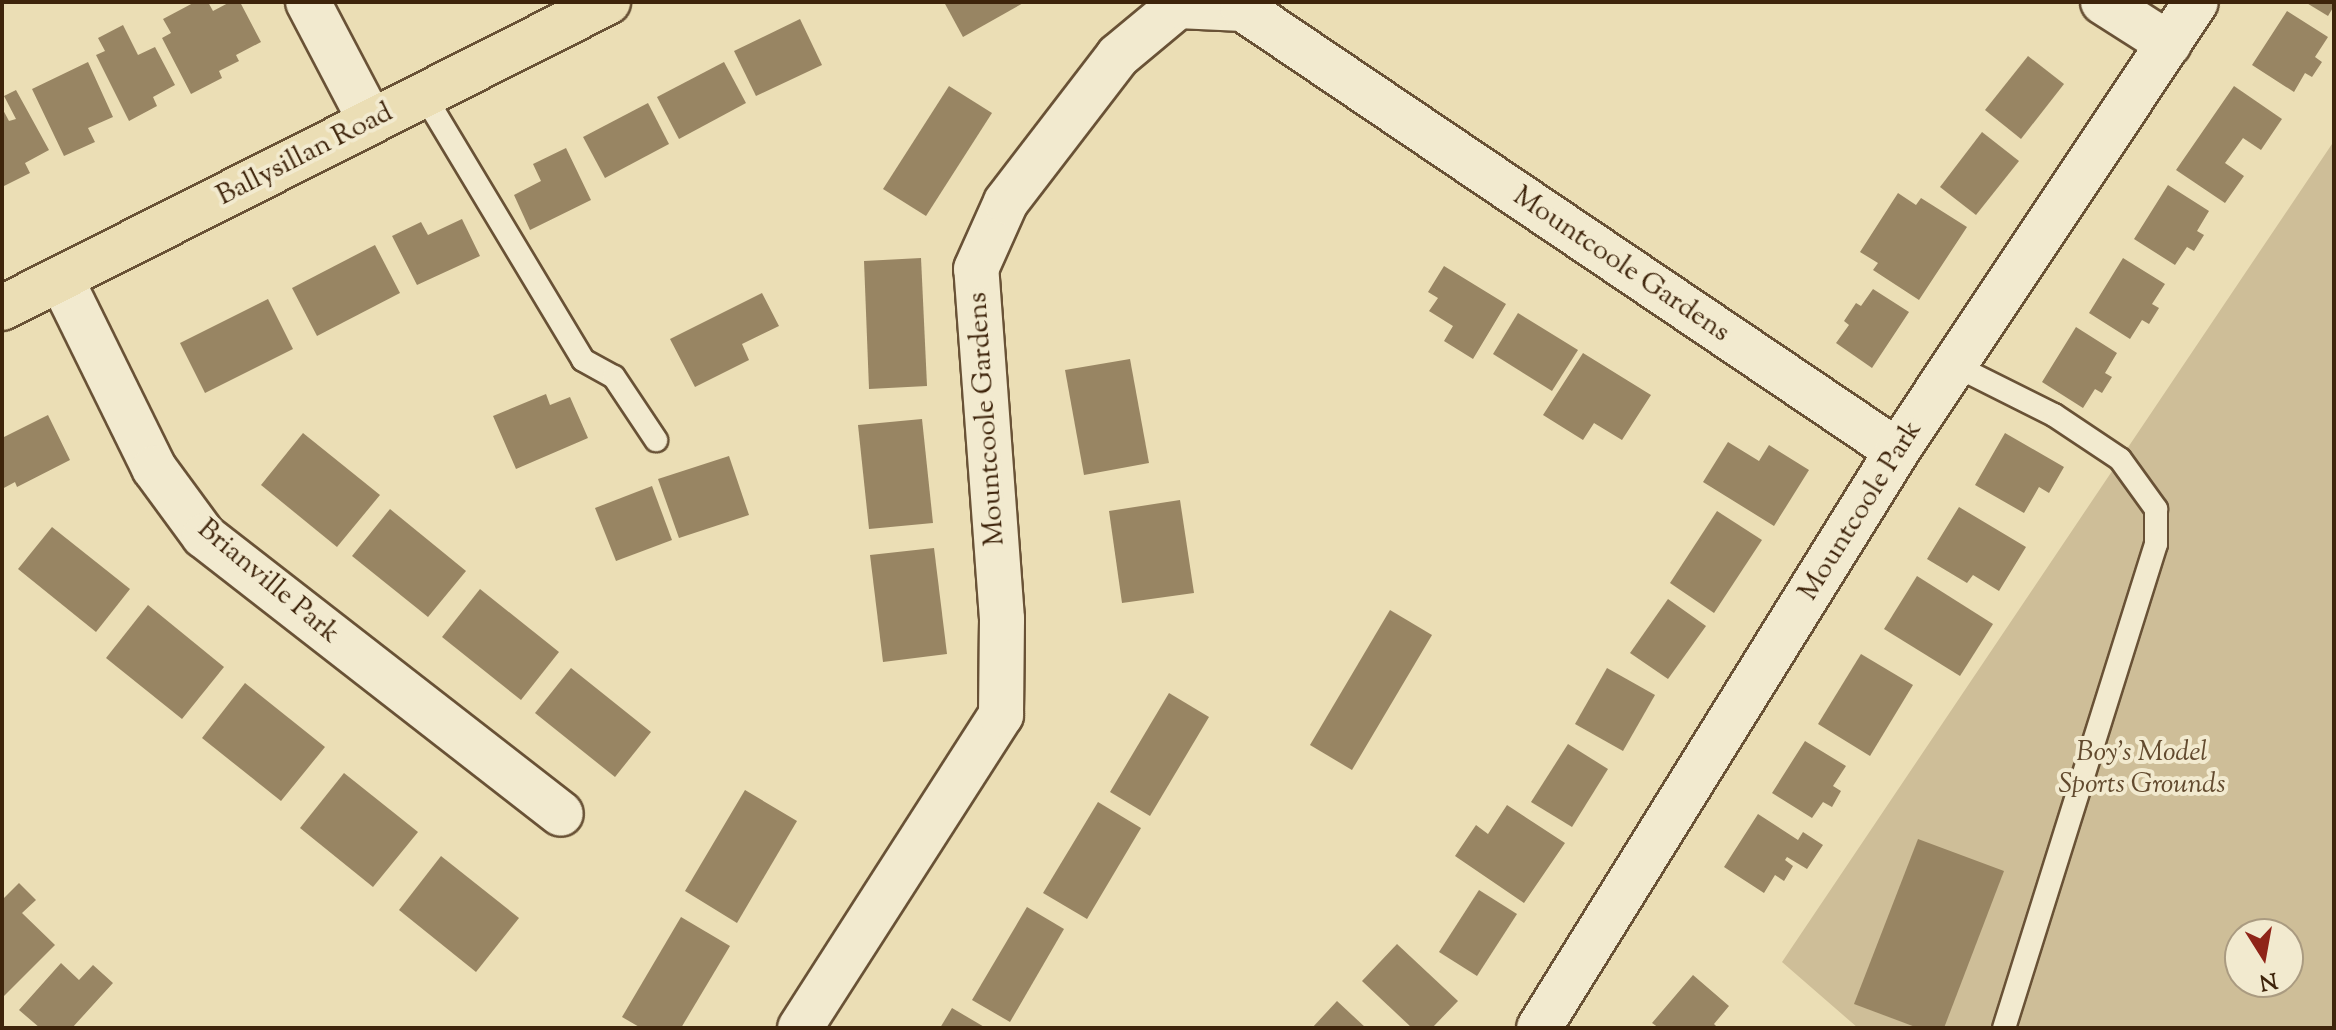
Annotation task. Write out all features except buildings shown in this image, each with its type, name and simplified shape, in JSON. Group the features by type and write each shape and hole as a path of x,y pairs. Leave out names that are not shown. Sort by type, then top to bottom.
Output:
{"highway":[{"name":"Ballysillan Road","path":"2,308 608,2"}],"street":[{"path":"308,2 370,120"},
{"path":"2103,2 2169,44"},
{"name":"Mountcoole Park","path":"1539,1028 1897,451 2196,2"},
{"name":"Mountcoole Gardens","path":"800,1028 1001,715 1002,619 976,269 1006,202 1043,153 1118,56 1178,6 1243,9 1897,451"},
{"name":"Brianville Park","path":"61,279 154,468 204,536 561,814"}],"lane":[{"path":"424,95 583,360 614,377 656,440"},
{"path":"1954,365 2054,415 2120,459 2156,509 2156,544 2004,1028"}],"green space":[{"name":"Boy's Model Sports Grounds","path":"2334,141 2334,1028 1858,1028 1782,962"}]}
